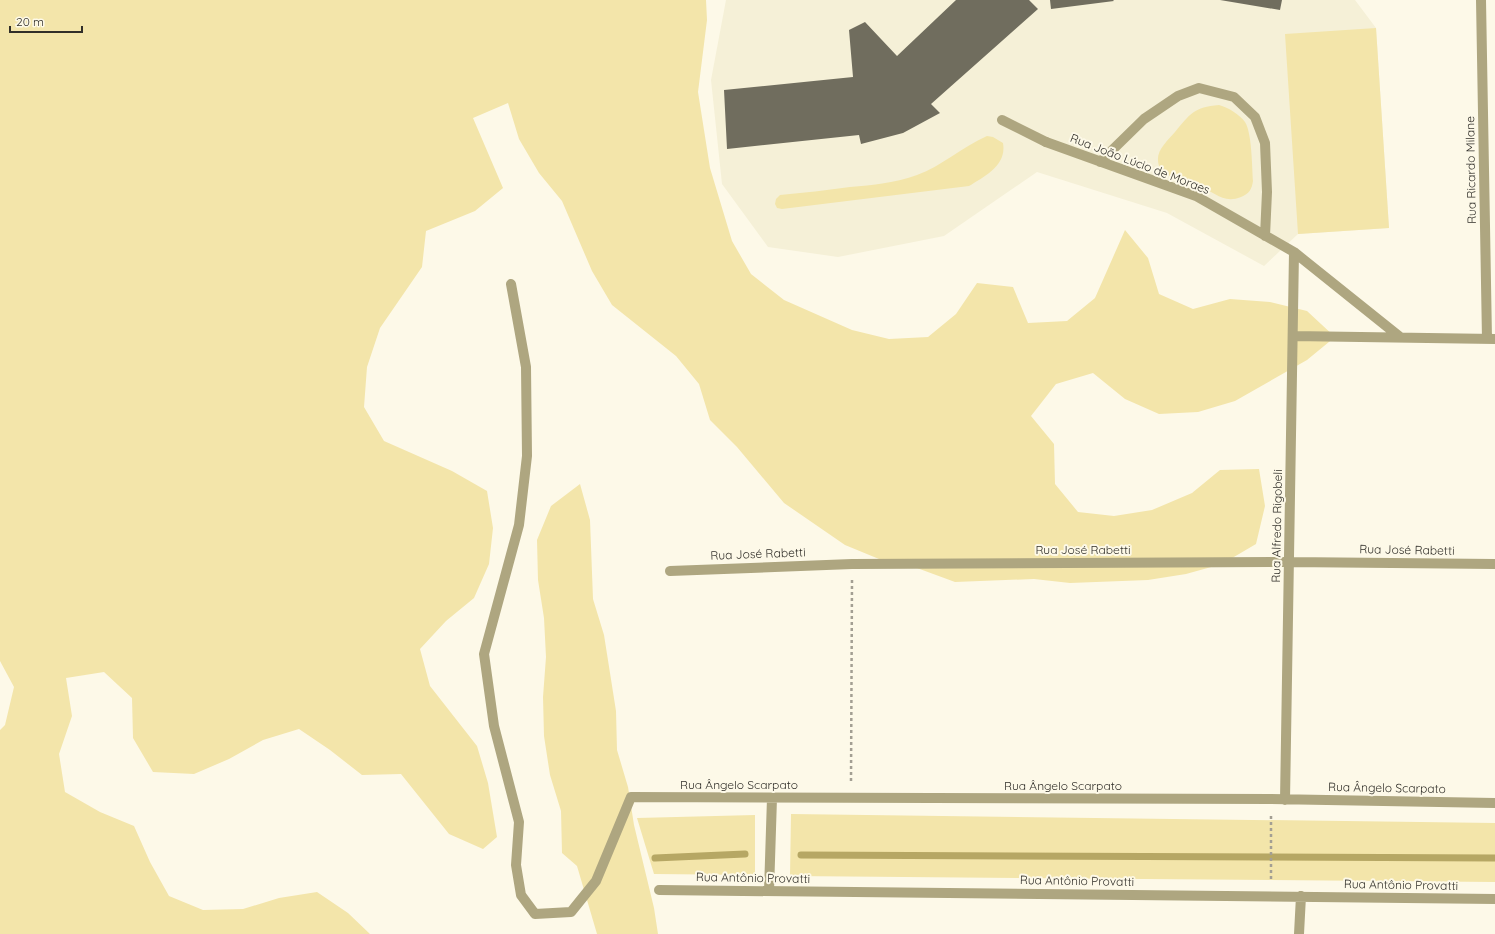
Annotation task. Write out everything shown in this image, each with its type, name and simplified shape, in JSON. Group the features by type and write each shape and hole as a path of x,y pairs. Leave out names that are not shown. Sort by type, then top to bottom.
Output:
{"street":[{"name":"Rua Ricardo Milane","path":"1481,0 1491,339"},
{"path":"1100,162 1144,119 1178,96 1199,88 1234,97 1254,117 1265,143 1267,192 1265,236"},
{"name":"Rua João Lúcio de Moraes","path":"1002,120 1046,142 1196,196 1294,252 1400,338"},
{"name":"Rua Alfredo Rigobeli","path":"1285,800 1294,252"},
{"name":"Rua Ângelo Scarpato","path":"511,284 526,367 527,456 519,525 484,654 494,726 519,822 516,865 520,888 522,895 535,914 571,912 596,881 631,797 1271,799 1495,803"},
{"path":"1293,336 1491,339"},
{"name":"Rua José Rabetti","path":"670,571 852,564 1289,562 1495,564"},
{"path":"770,891 772,798"},
{"name":"Rua Antônio Provatti","path":"659,890 1495,899"},
{"path":"1299,934 1301,896"}],"path":[{"path":"851,798 852,564"},
{"path":"1271,799 1271,873"}],"shaded area":[{"path":"0,0 706,0 707,20 698,92 710,168 732,241 751,274 784,300 852,330 889,339 928,337 956,314 977,283 1013,287 1028,323 1067,321 1095,298 1125,230 1148,258 1159,294 1193,309 1230,299 1270,302 1307,311 1335,337 1307,360 1235,401 1198,412 1159,414 1125,399 1093,373 1056,384 1031,416 1054,444 1055,484 1078,512 1114,516 1152,510 1192,493 1220,470 1259,469 1265,506 1256,544 1222,564 1186,574 1148,580 1070,583 1034,579 955,582 917,568 879,559 845,545 784,503 737,447 710,420 699,384 676,356 612,305 592,271 562,201 539,173 519,139 508,103 473,118 503,188 475,211 426,231 422,267 380,328 367,367 364,407 384,441 452,471 487,491 493,528 489,564 474,598 446,621 420,649 430,686 477,746 488,783 497,837 483,849 449,834 401,774 362,775 330,750 299,729 263,740 229,759 194,774 153,772 133,738 132,698 104,672 66,678 72,716 59,754 65,792 100,812 134,826 150,862 169,896 203,910 243,909 279,898 317,892 348,913 370,934 0,934 0,730 5,725 14,687 0,661"},
{"path":"726,0 1355,0 1376,28 1389,228 1298,234 1264,266 1167,213 1037,172 944,236 838,257 768,247 722,184 711,80"},
{"path":"1376,28 1389,228 1298,234 1285,34"},
{"path":"1219,105 1240,116 1245,122 1249,134 1253,184 1250,191 1235,199 1224,198 1205,188 1171,177 1162,171 1158,163 1158,156 1161,149 1193,112"},
{"path":"987,136 993,137 1003,143 1002,158 994,169 969,186 782,209 777,208 775,204 776,199 780,195 892,182 909,178 935,167 969,145"},
{"path":"580,484 590,520 593,599 604,635 616,711 617,750 628,787 634,825 654,908 658,934 597,934 577,866 562,853 561,811 550,775 544,736 543,697 546,657 544,618 538,580 537,540 551,506"},
{"path":"791,814 1495,823 1495,882 790,876"},
{"path":"755,815 755,875 654,874 637,818"}],"building":[{"path":"956,0 1029,0 1038,9 931,104 940,113 903,133 861,144 859,135 727,149 724,90 853,77 849,30 865,22 897,56"},
{"path":"1050,0 1113,0 1114,1 1051,9"},
{"path":"1220,0 1282,0 1280,10"}],"waterway":[{"path":"655,858 745,854"},
{"path":"801,855 1495,858"}]}
